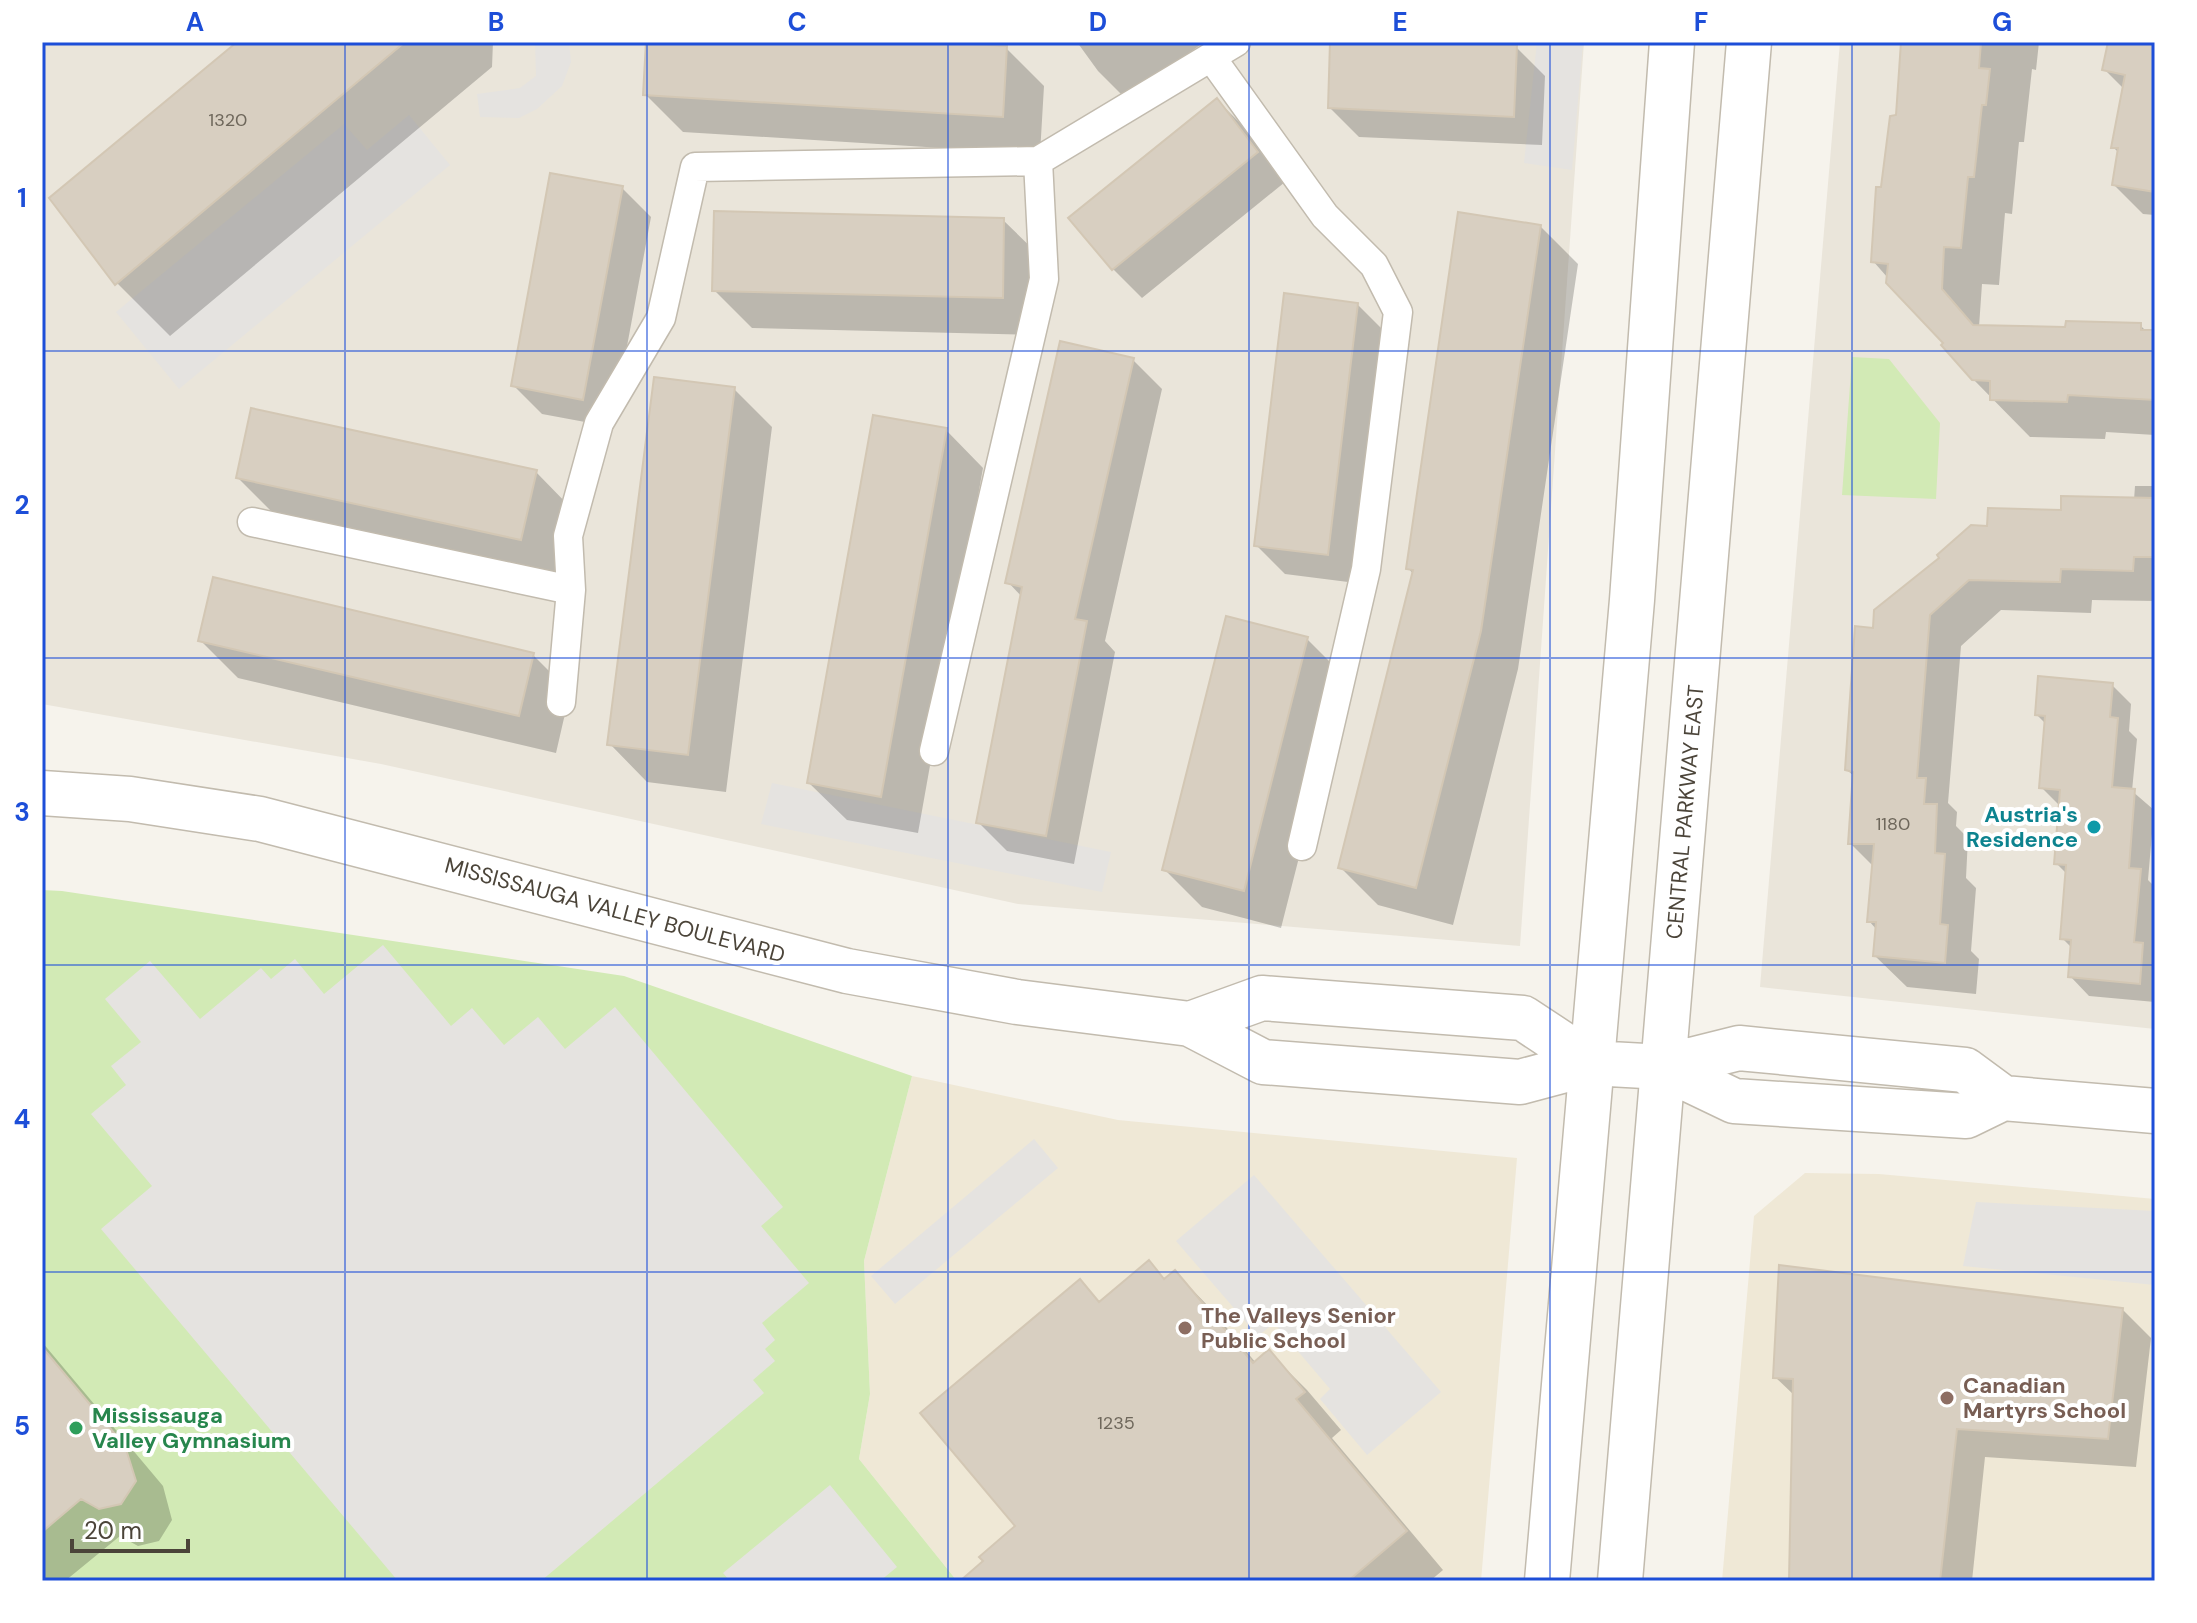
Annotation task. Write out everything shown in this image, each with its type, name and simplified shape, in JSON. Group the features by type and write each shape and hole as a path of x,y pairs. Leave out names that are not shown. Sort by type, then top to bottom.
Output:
{"street":[{"path":"561,702 571,590 568,536 599,423 661,318 695,167 1038,161 1236,42"},
{"path":"1547,1581 1632,600 1672,42"},
{"name":"CENTRAL PARKWAY EAST","path":"1620,1581 1749,42"},
{"path":"1211,57 1325,216 1374,265 1398,312 1366,569 1302,846"},
{"path":"934,751 1044,279 1038,161"},
{"path":"252,522 571,590"},
{"name":"MISSISSAUGA VALLEY BOULEVARD","path":"42,793 130,799 260,819 847,971 1017,1002 1190,1024 1263,1062 1520,1082 1591,1063 1663,1067 1734,1101 1966,1116 2003,1098 2155,1111"},
{"name":"MISSISSAUGA VALLEY BOULEVARD","path":"1190,1024 1262,998 1523,1018 1591,1063"}],"shaded area":[{"path":"42,42 1584,42 1520,946 1018,904 381,764 42,704"},
{"path":"535,42 569,42 571,62 562,86 537,109 519,118 480,117 477,94 520,88 536,76"},
{"path":"1537,42 1583,42 1572,170 1524,163"},
{"path":"1840,42 2155,42 2155,1029 1760,987"},
{"path":"409,115 450,165 179,389 116,312 344,124 367,150"},
{"path":"772,783 1111,852 1102,892 761,824"},
{"path":"383,945 451,1026 472,1008 504,1045 538,1017 565,1049 615,1007 783,1207 761,1226 809,1283 762,1323 775,1340 765,1349 775,1361 753,1380 764,1393 541,1581 398,1581 101,1229 152,1186 91,1114 126,1085 111,1066 141,1042 105,999 150,961 200,1019 261,968 271,979 295,959 324,994"},
{"name":"The Valleys Senior Public School","path":"912,1076 1118,1120 1517,1158 1481,1581 957,1581 859,1459 870,1394 864,1261"},
{"path":"1034,1139 1058,1168 895,1304 871,1276"},
{"name":"Canadian Martyrs School","path":"1805,1173 1879,1174 2155,1199 2155,1581 1722,1581 1754,1216"},
{"path":"1254,1175 1441,1392 1367,1455 1320,1399 1330,1389 1274,1323 1258,1336 1176,1241"},
{"path":"1976,1202 2155,1211 2155,1285 1963,1266"},
{"path":"830,1485 897,1567 880,1581 730,1581 723,1573"}],"green space":[{"path":"1852,357 1889,359 1940,423 1936,499 1842,495"},
{"path":"42,890 624,976 912,1076 864,1261 870,1394 859,1459 957,1581 42,1581"}],"building":[{"path":"237,42 405,42 115,285 49,198"},
{"path":"646,42 937,42 1007,46 1003,117 643,95"},
{"path":"1330,42 1517,45 1514,117 1328,108"},
{"path":"1901,42 1981,42 1979,68 1990,69 1986,105 1982,105 1974,177 1968,177 1961,248 1944,247 1942,289 1973,325 2065,327 2066,321 2141,323 2141,330 2155,330 2155,400 2068,395 2067,402 1990,400 1990,381 1972,380 1941,345 1943,343 1886,283 1888,264 1871,262 1876,187 1881,187 1890,116 1896,115"},
{"path":"2108,42 2155,42 2155,192 2112,185 2118,148 2111,148 2125,75 2102,70"},
{"path":"1217,98 1258,152 1112,270 1068,218"},
{"path":"550,173 623,186 583,400 511,386"},
{"path":"714,211 1004,218 1003,298 712,291"},
{"path":"1458,212 1541,225 1481,631 1416,888 1338,868 1413,570 1406,569"},
{"path":"1284,293 1358,303 1328,555 1254,546"},
{"path":"1060,341 1134,358 1075,619 1087,621 1046,836 976,823 1022,587 1005,583"},
{"path":"654,377 735,387 688,755 607,745"},
{"path":"251,408 537,470 521,540 236,478"},
{"path":"873,415 947,428 881,797 807,783"},
{"path":"2061,496 2155,498 2155,557 2134,557 2133,571 2061,569 2060,582 1969,580 1930,615 1917,778 1926,778 1924,804 1937,804 1935,853 1945,854 1940,924 1948,925 1945,963 1873,956 1876,922 1867,922 1874,844 1848,844 1853,772 1845,770 1855,626 1873,628 1874,610 1939,558 1937,555 1971,525 1987,526 1988,508 2061,510"},
{"path":"213,577 534,653 519,716 198,641"},
{"path":"1226,616 1308,637 1244,891 1162,870"},
{"name":"Austria's Residence","path":"2038,676 2113,683 2110,717 2118,718 2112,787 2135,789 2129,868 2141,869 2134,942 2143,943 2140,984 2068,977 2071,940 2060,939 2066,865 2054,864 2060,790 2039,788 2045,716 2035,715"},
{"path":"1149,1260 1164,1279 1175,1270 1253,1363 1269,1349 1305,1392 1296,1399 1407,1531 1348,1581 960,1581 983,1561 979,1557 1015,1526 920,1413 1080,1279 1099,1302"},
{"path":"1779,1265 2123,1308 2108,1439 1957,1429 1940,1581 1789,1581 1793,1379 1773,1378"},
{"name":"Mississauga Valley Gymnasium","path":"42,1347 125,1446 136,1481 121,1504 99,1509 81,1499 42,1532"}],"place":[{"name":"Austria's Residence","path":"2094,827"},
{"name":"The Valleys Senior Public School","path":"1185,1328"},
{"name":"Canadian Martyrs School","path":"1947,1398"},
{"name":"Mississauga Valley Gymnasium","path":"76,1428"}]}
